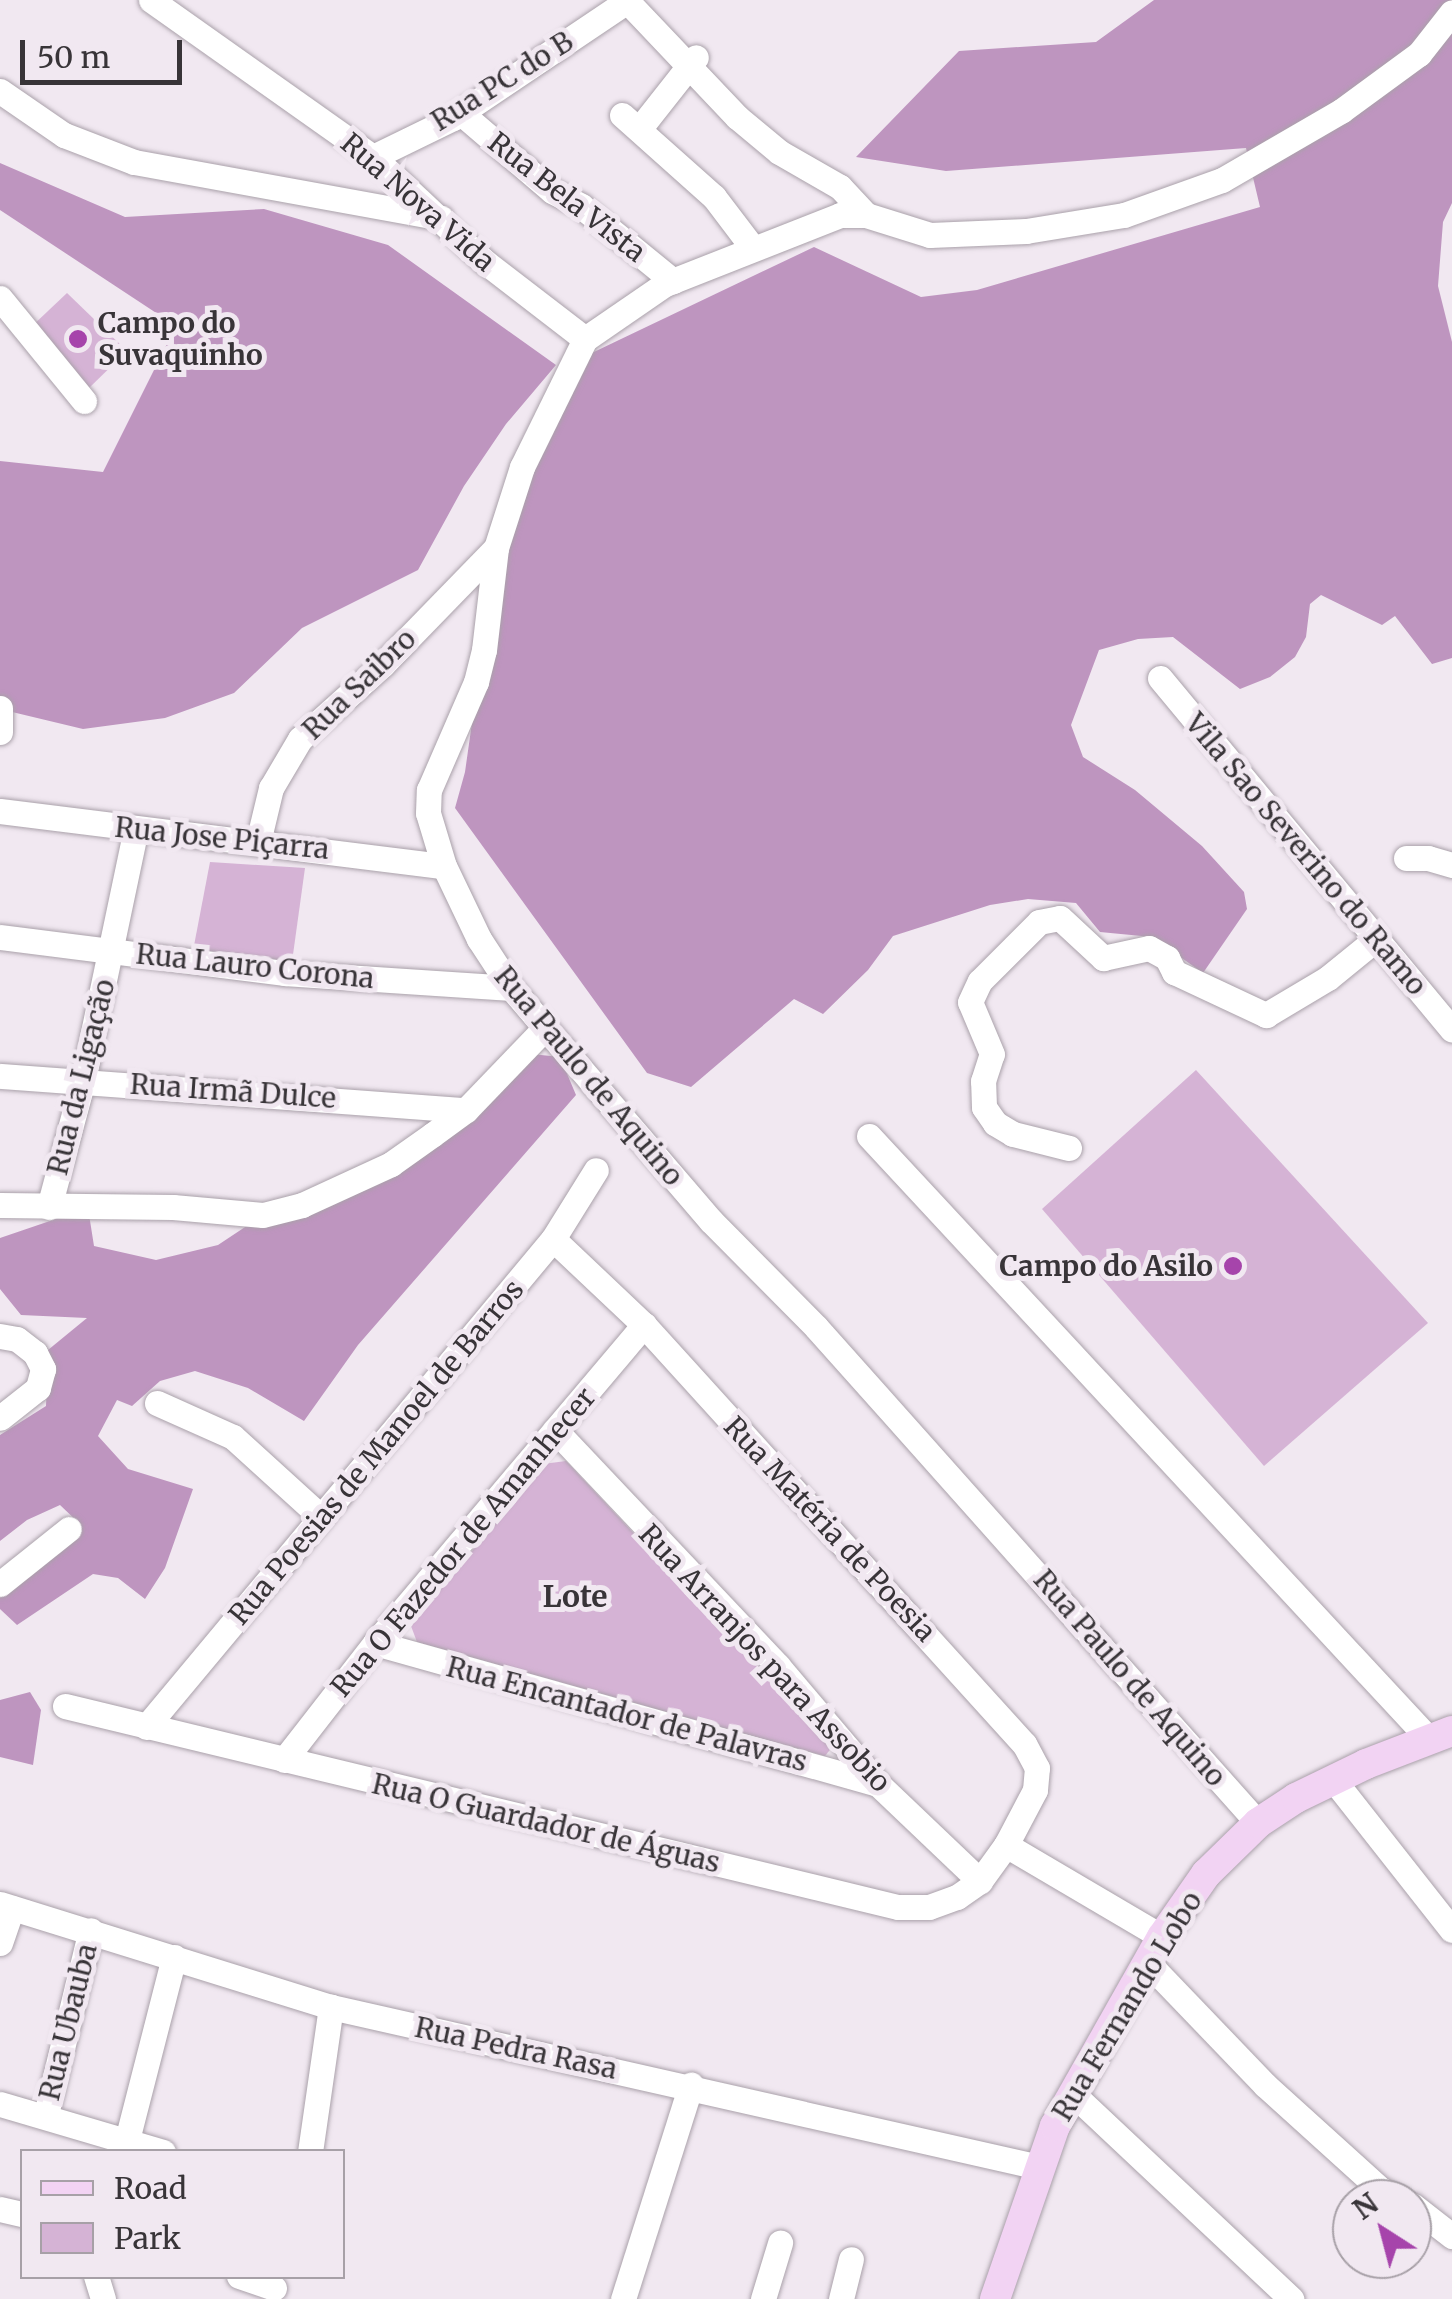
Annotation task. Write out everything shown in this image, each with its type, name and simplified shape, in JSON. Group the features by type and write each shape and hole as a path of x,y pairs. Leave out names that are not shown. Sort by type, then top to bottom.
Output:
{"main road":[{"name":"Rua Fernando Lobo","path":"996,2299 1039,2167 1072,2093 1154,1950 1206,1874 1258,1822 1333,1779 1440,1735"}],"street":[{"name":"Rua Nova Vida","path":"151,0 374,157 485,262 585,338"},
{"name":"Rua PC do B","path":"374,157 461,113 627,1"},
{"path":"627,1 692,60 736,117 779,152 840,187 866,215"},
{"path":"585,338 673,281 822,220 866,215 930,235 962,236 1124,216 1222,180 1341,112 1419,54 1452,12"},
{"path":"692,60 631,121 714,197 752,247"},
{"path":"0,91 64,135 134,162 441,218"},
{"name":"Rua Bela Vista","path":"461,113 552,190 581,206 673,281"},
{"path":"0,298 84,400"},
{"name":"Rua Paulo de Aquino","path":"585,338 522,467 496,548 487,634 476,682 429,790 428,813 444,866 479,939 511,988 544,1028 711,1221 816,1327 1258,1822"},
{"name":"Rua Saibro","path":"258,842 271,788 300,739 384,664 496,548"},
{"name":"Vila Sao Severino do Ramo","path":"1160,678 1452,1030"},
{"path":"0,708 0,732"},
{"name":"Rua Jose Piçarra","path":"0,810 444,866"},
{"name":"Rua da Ligação","path":"49,1207 82,1080 136,829"},
{"path":"1406,858 1452,865"},
{"path":"1070,1148 1013,1134 995,1123 984,1107 984,1081 992,1054 970,1002 980,982 1039,922 1060,918 1103,958 1149,948 1167,958 1174,972 1266,1016 1328,978 1376,938"},
{"name":"Rua Lauro Corona","path":"0,938 285,973 511,988"},
{"path":"0,1205 173,1207 263,1215 302,1205 391,1164 466,1110 544,1028"},
{"name":"Rua Irmã Dulce","path":"0,1076 466,1110"},
{"path":"869,1136 1440,1735"},
{"name":"Rua Poesias de Manoel de Barros","path":"146,1727 552,1240 596,1170"},
{"name":"Rua Matéria de Poesia","path":"552,1240 814,1493 1024,1744 1037,1768 1036,1790 1006,1846"},
{"name":"Rua O Fazedor de Amanhecer","path":"284,1760 375,1643 644,1325"},
{"path":"0,1418 38,1388 44,1370 35,1353 8,1338"},
{"path":"157,1403 232,1437 321,1518"},
{"name":"Rua Arranjos para Assobio","path":"555,1430 778,1666 878,1784 980,1880"},
{"path":"0,1584 42,1555 69,1529"},
{"name":"Rua Encantador de Palavras","path":"375,1643 878,1784"},
{"name":"Rua O Guardador de Águas","path":"65,1706 898,1906 929,1907 957,1897 980,1880 1006,1846"},
{"path":"1333,1779 1452,1930"},
{"path":"1006,1846 1154,1950 1264,2086 1369,2179"},
{"path":"0,1943 6,1906"},
{"name":"Rua Pedra Rasa","path":"6,1906 331,2008 1039,2167"},
{"name":"Rua Ubauba","path":"46,2114 91,1930"},
{"path":"127,2140 174,1956"},
{"path":"310,2149 331,2008"},
{"path":"624,2299 691,2086"},
{"path":"1072,2093 1291,2299"},
{"path":"0,2104 46,2114 154,2149"},
{"path":"1432,2220 1452,2236"},
{"path":"764,2299 780,2243"},
{"path":"842,2299 852,2259"},
{"path":"248,2279 275,2288"}],"green space":[{"name":"Campo do Suvaquinho","path":"67,293 127,351 88,389 30,328"},
{"path":"210,862 305,868 291,969 192,956"},
{"name":"Campo do Asilo","path":"1196,1070 1428,1323 1264,1466 1042,1209"},
{"path":"566,1461 833,1746 825,1756 417,1642 411,1626 543,1464"}],"shaded area":[{"path":"1154,0 1452,0 1452,203 1443,222 1438,286 1452,342 1452,658 1432,664 1395,616 1382,625 1321,595 1310,604 1306,637 1295,657 1270,677 1240,689 1173,637 1138,639 1099,650 1071,725 1083,757 1135,790 1202,846 1244,892 1247,909 1203,973 1152,937 1100,932 1076,903 1028,899 990,905 893,936 868,970 823,1014 794,999 691,1087 647,1073 455,808 465,772 493,575 575,361 814,247 921,297 977,290 1260,207 1246,148 946,171 856,157 959,51 1096,42"},
{"path":"0,163 125,217 264,209 388,245 556,365 506,424 464,486 418,570 302,628 234,693 165,718 83,729 8,711 0,706 0,461 103,472 176,326 0,210"},
{"path":"522,1053 560,1057 576,1095 358,1345 304,1421 248,1388 195,1371 160,1381 132,1406 117,1400 98,1436 128,1469 193,1489 165,1568 145,1599 118,1578 93,1574 17,1625 0,1609 0,1598 81,1525 60,1505 27,1520 0,1541 0,1435 46,1406 48,1350 87,1318 21,1315 0,1289 0,1238 88,1208 94,1246 156,1260 218,1245 263,1215 391,1164"},
{"path":"30,1692 41,1710 33,1765 0,1757 0,1700"}],"place":[{"name":"Campo do Suvaquinho","path":"78,339"},
{"name":"Campo do Asilo","path":"1233,1266"}],"district":[{"name":"Lote","path":"575,1596"}]}
